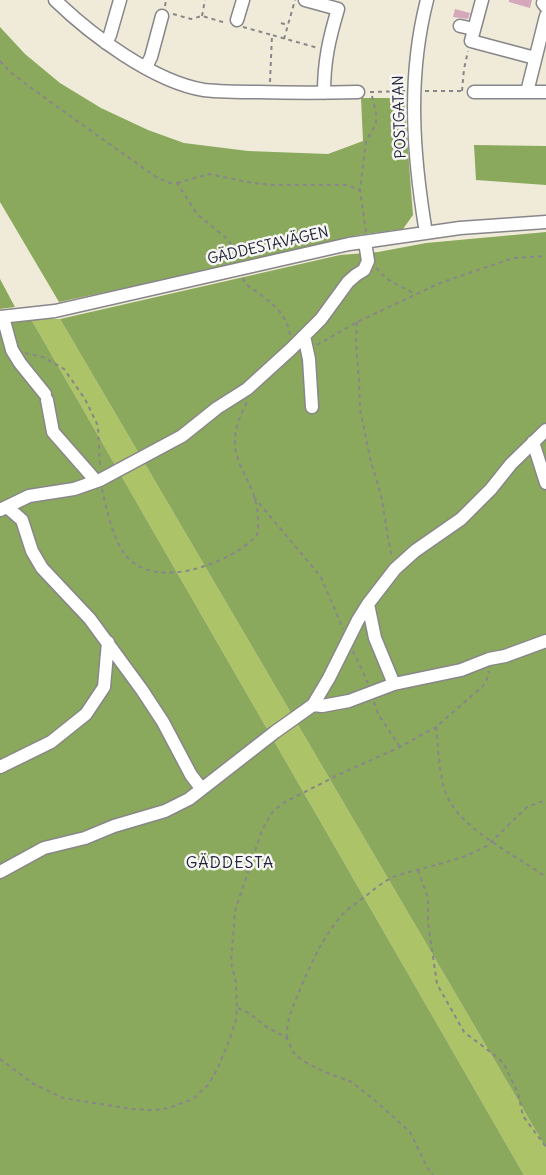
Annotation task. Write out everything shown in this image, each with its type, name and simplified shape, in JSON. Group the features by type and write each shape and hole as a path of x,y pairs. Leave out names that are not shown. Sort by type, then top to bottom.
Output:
{"street":[{"path":"55,0 75,19 106,43 146,67 177,82 204,90 358,92"},
{"path":"106,43 120,0"},
{"path":"233,23 242,0"},
{"path":"305,0 338,9 326,50 324,93"},
{"name":"POSTGATAN","path":"426,233 418,176 413,101 414,70 419,33 427,0"},
{"path":"472,35 482,0"},
{"path":"544,0 543,3 546,6"},
{"path":"146,67 167,15"},
{"path":"527,92 546,16"},
{"path":"460,26 472,35 535,58"},
{"path":"474,92 546,92"},
{"name":"GÄDDESTAVÄGEN","path":"1,317 64,309 366,242 478,226 546,222"},
{"path":"3,508 29,496 74,489 98,480 182,436 217,408 248,389 304,336 321,318 352,278 364,270 368,261 366,242"},
{"path":"1,317 12,350 46,397 53,432 98,480"},
{"path":"304,336 312,406"},
{"path":"0,872 44,848 85,838 114,826 164,811 189,799 313,704 368,604 395,569 415,551 461,519 546,430"},
{"path":"533,442 546,482"},
{"path":"3,508 22,520 32,551 42,568 90,619 108,642 163,722 191,775 201,788"},
{"path":"368,604 375,638 394,684"},
{"path":"313,704 322,706 349,701 394,684 461,670 546,641"},
{"path":"0,767 51,742 86,714 104,687 108,642"}],"path":[{"path":"284,38 294,0"},
{"path":"202,16 205,1"},
{"path":"167,15 191,19 202,16 326,50"},
{"path":"281,23 288,25"},
{"path":"269,92 272,35"},
{"path":"420,90 462,91 464,69 472,35"},
{"path":"0,61 10,72 56,106 156,177 170,183 177,183 209,174 253,183 272,185 346,185 360,190"},
{"path":"358,92 407,91"},
{"path":"366,242 360,190 366,141 376,124 376,112 371,92"},
{"path":"177,183 197,214 231,244 244,282 283,314 289,327 291,349"},
{"path":"307,351 357,322 440,283 513,258 546,256"},
{"path":"368,258 387,279 415,294"},
{"path":"357,322 356,341 360,409 370,458 382,499 395,569"},
{"path":"12,350 43,357 64,369 85,399 98,426 98,480 121,550 140,568 157,573 202,567 236,554 258,535 254,497 238,458 235,440 238,421 248,398"},
{"path":"254,497 321,576 348,640 367,678 378,714 400,747"},
{"path":"0,1060 32,1083 63,1098 154,1110 168,1108 193,1099 208,1085 230,1038 237,1008 236,983 230,962 235,911 262,830 273,811 285,802 340,774 400,747 436,727 482,688 486,682 489,659"},
{"path":"436,727 443,783 448,798 461,816 490,840 546,876"},
{"path":"433,1175 427,1167 410,1132 379,1104 352,1082 303,1061 293,1052 287,1038 287,1025 291,1010 325,937 343,914 376,887 395,877 471,854 486,846 490,840 528,807 546,800"},
{"path":"418,870 428,898 428,923 436,984 464,1032 504,1064 518,1093 523,1116 546,1147"},
{"path":"237,1008 249,1013 265,1026 287,1038"}],"green space":[{"path":"0,27 25,54 60,83 101,108 148,130 184,143 248,151 328,154 363,141 361,98 404,98 413,215 403,229 358,235 238,264 59,302 0,202"},
{"path":"474,145 546,146 546,185 476,180"},
{"path":"546,232 546,1148 60,319 340,255 378,252 426,243"},
{"path":"0,279 15,307 0,309"},
{"path":"31,319 60,319 546,1148 546,1175 524,1175"},
{"path":"31,319 524,1175 0,1175 0,322"}],"building":[{"path":"509,0 532,0 530,8 509,2"},
{"path":"455,9 470,13 468,19 453,17"}],"district":[{"name":"GÄDDESTA","path":"230,863"}]}
